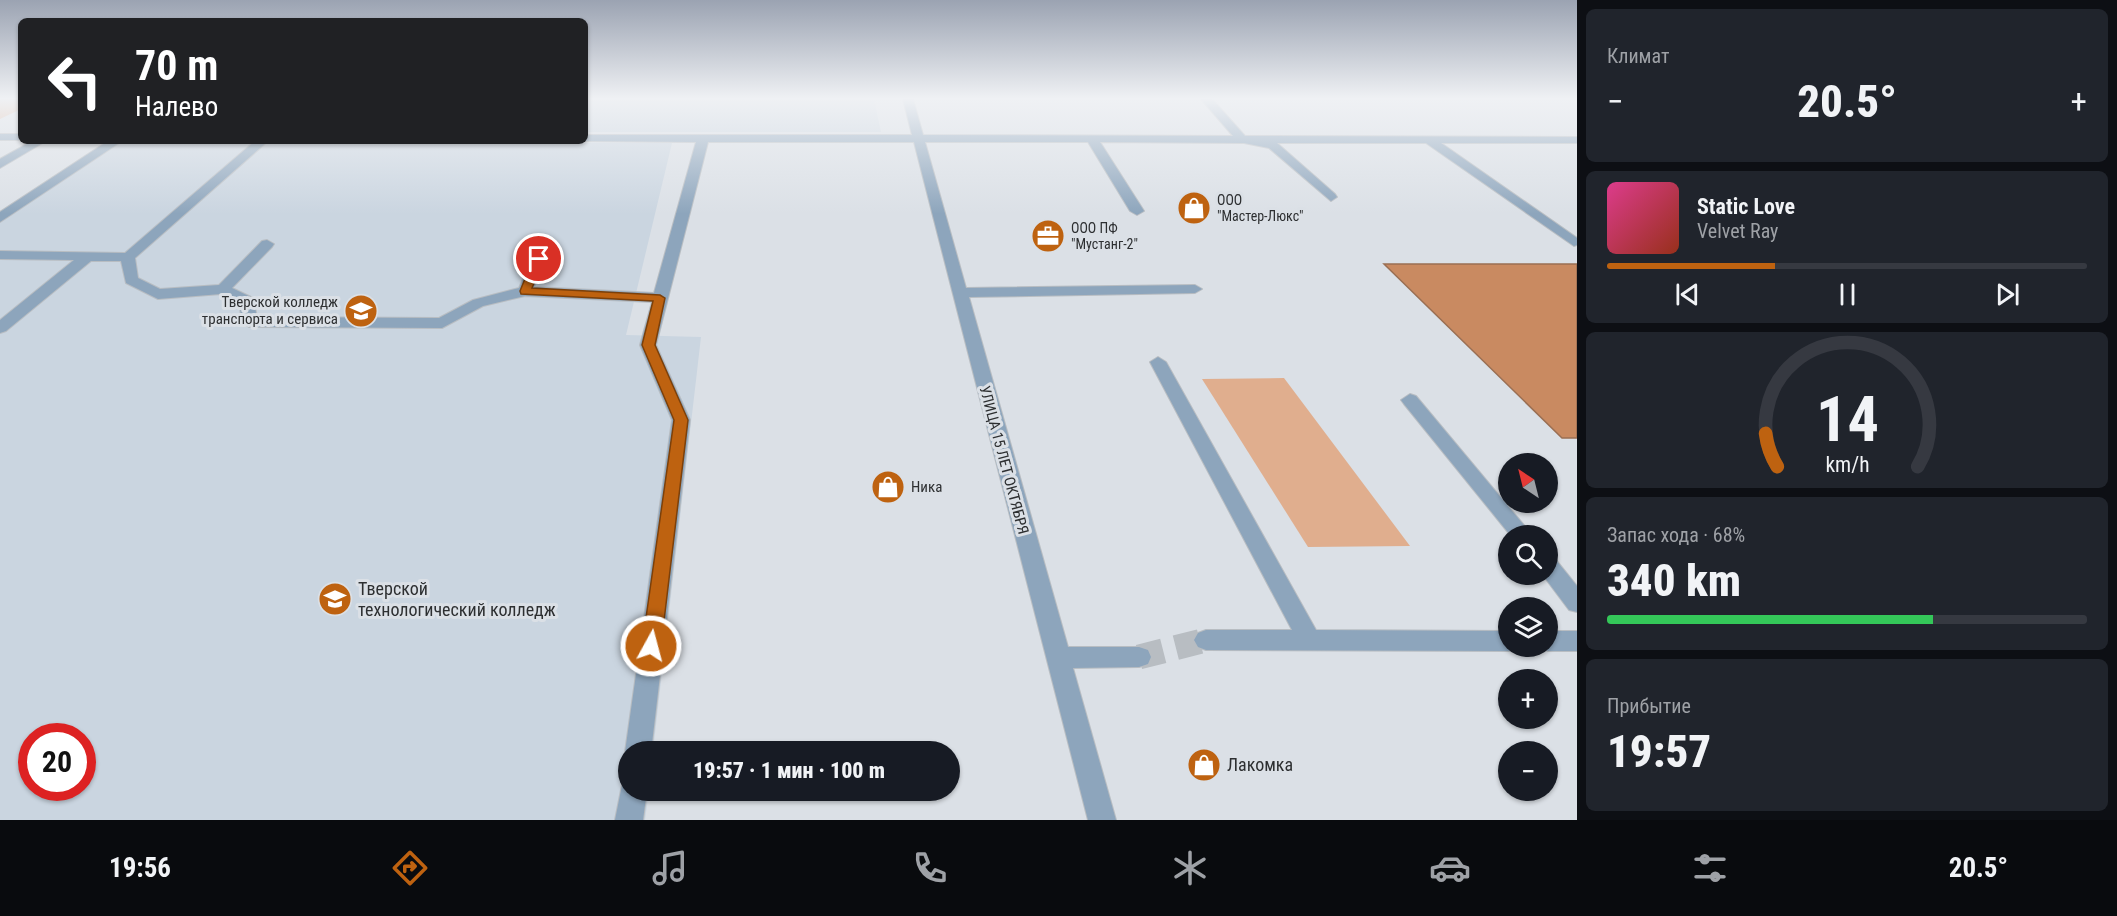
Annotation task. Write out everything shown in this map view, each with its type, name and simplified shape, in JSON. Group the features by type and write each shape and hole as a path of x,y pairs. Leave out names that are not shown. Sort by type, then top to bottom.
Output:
{"street":[{"path":"588,138 1577,140"},
{"path":"639,741 681,420 648,345 703,138"},
{"name":"УЛИЦА 15 ЛЕТ ОКТЯБРЯ","path":"918,138 1102,820"},
{"path":"1092,139 1137,211"},
{"path":"1242,139 1274,145 1331,197"},
{"path":"1428,139 1574,242"},
{"path":"0,164 35,144"},
{"path":"0,218 111,144"},
{"path":"0,255 128,257 259,144"},
{"path":"223,290 267,244"},
{"path":"0,328 87,257"},
{"path":"128,257 131,280 158,294 223,290 248,301 249,322 442,323 478,303 525,291 660,298"},
{"path":"525,291 539,259"},
{"path":"960,293 1195,289"},
{"path":"1158,362 1309,640"},
{"path":"1410,400 1514,525"},
{"path":"1558,579 1577,603"},
{"path":"1206,640 1498,641"},
{"path":"1558,641 1577,641"},
{"path":"1058,658 1139,657"},
{"path":"629,820 632,801"}],"shaded area":[{"path":"672,143 626,335 701,337 654,741 618,741 618,801 648,801 645,820 0,820 0,213 104,144"},
{"path":"1384,264 1577,264 1577,438 1562,438"},
{"path":"1284,378 1410,546 1308,547 1202,379"}],"tunnel":[{"path":"1139,657 1206,640"}],"place":[{"name":"ООО \"Мастер-Люкс\"","path":"1194,208"},
{"name":"ООО ПФ \"Мустанг-2\"","path":"1048,236"},
{"name":"Тверской колледж транспорта и сервиса","path":"361,311"},
{"name":"Ника","path":"888,487"},
{"name":"Тверской технологический колледж","path":"335,599"},
{"name":"Лакомка","path":"1204,765"}],"route":[{"path":"539,259 525,291 638,295 660,298 648,345 681,420 651,646"}]}
